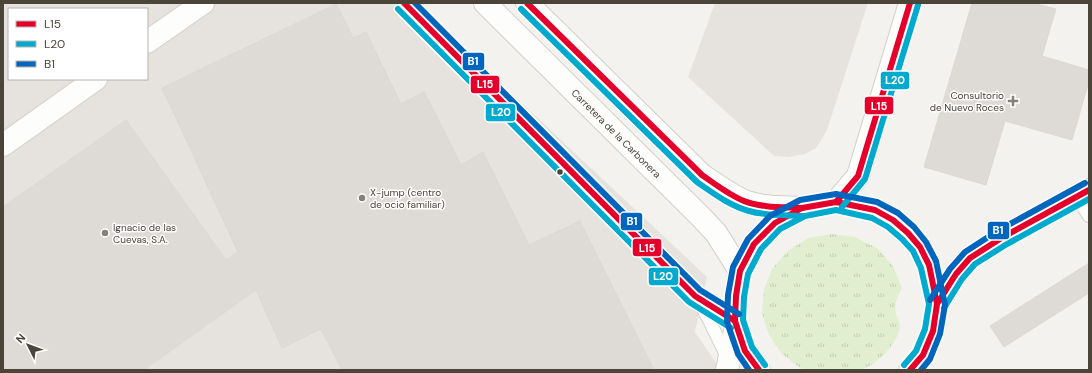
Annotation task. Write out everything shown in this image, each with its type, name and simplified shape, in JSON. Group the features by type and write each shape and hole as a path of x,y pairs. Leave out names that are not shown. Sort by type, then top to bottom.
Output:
{"street":[{"path":"148,41 203,3"},
{"name":"Carretera de la Carbonera","path":"485,3 702,218 716,233 740,271"},
{"path":"527,3 702,175 724,191 745,201 765,206 802,208 836,202 875,210 893,220 908,233 920,247 930,265 937,304 934,331 919,365"},
{"path":"836,202 858,176 910,3"},
{"path":"3,145 95,80"},
{"path":"937,304 956,274 970,258 1003,237 1083,194"},
{"path":"728,366 736,324 736,296 740,271 754,244 775,223 802,208"},
{"path":"736,324 745,351 759,370"}],"lane":[{"path":"404,3 695,296 736,324"},
{"path":"1083,194 1089,216"},
{"path":"695,296 709,320 728,366"}],"shaded area":[{"path":"3,3 415,3 707,277 695,332 721,370 3,370"},
{"path":"715,3 868,3 827,130 816,148 805,154 788,157 774,156 688,77"}],"green space":[{"path":"832,234 855,237 877,248 893,266 902,288 898,297 895,311 900,322 899,332 896,339 880,358 861,370 806,370 800,368 782,354 769,335 762,313 764,290 772,269 788,251 808,238"}],"building":[{"name":"Consultorio de Nuevo Roces","path":"972,3 1033,3 1056,9 1042,56 1089,70 1089,81 1072,140 1005,121 986,185 924,167"},
{"path":"336,4 353,38 366,32 401,104 424,92 461,165 483,152 529,245 580,221 654,370 342,370 321,329 282,348 256,290 144,370 3,370 3,207 126,120 226,260 238,252 162,88"},
{"path":"1089,263 1089,293 1004,347 990,326"}],"transit line":[{"name":"L15","path":"404,3 695,296 735,321"},
{"name":"B1","path":"415,3 700,290 739,314"},
{"name":"L15","path":"527,3 702,175 728,193 744,201 765,206 802,208"},
{"name":"L15","path":"836,202 858,176 910,3"},
{"name":"L20","path":"842,207 865,179 918,5"},
{"name":"L20","path":"398,9 689,302 731,328"},
{"name":"L20","path":"521,9 697,182 722,199 742,209 762,214 802,216"},
{"name":"B1","path":"930,300 950,269 965,252 999,230 1085,183"},
{"name":"L15","path":"937,304 956,274 970,258 1003,237 1089,190"},
{"name":"B1","path":"749,370 738,354 727,322 728,295 733,267 748,239 770,216 800,200 836,194 877,202 898,213 914,227 926,242 936,261 945,305 940,334 930,359 921,370"},
{"name":"L20","path":"944,308 962,279 975,264 1007,244 1089,199"},
{"name":"L15","path":"759,370 745,351 735,321 736,296 740,271 754,244 775,223 802,208 836,202 875,210 893,220 908,233 920,247 929,265 937,304 933,331 923,355 910,370"},
{"name":"L20","path":"765,365 752,347 743,320 744,297 748,274 761,249 780,229 805,216 836,210 872,218 888,227 913,251 921,268 929,304 925,329 916,351 904,365"}],"place":[{"name":"Consultorio de Nuevo Roces","path":"1013,101"},
{"name":"X-jump (centro de ocio familiar)","path":"362,198"},
{"name":"Ignacio de las Cuevas, S.A.","path":"105,233"}]}
